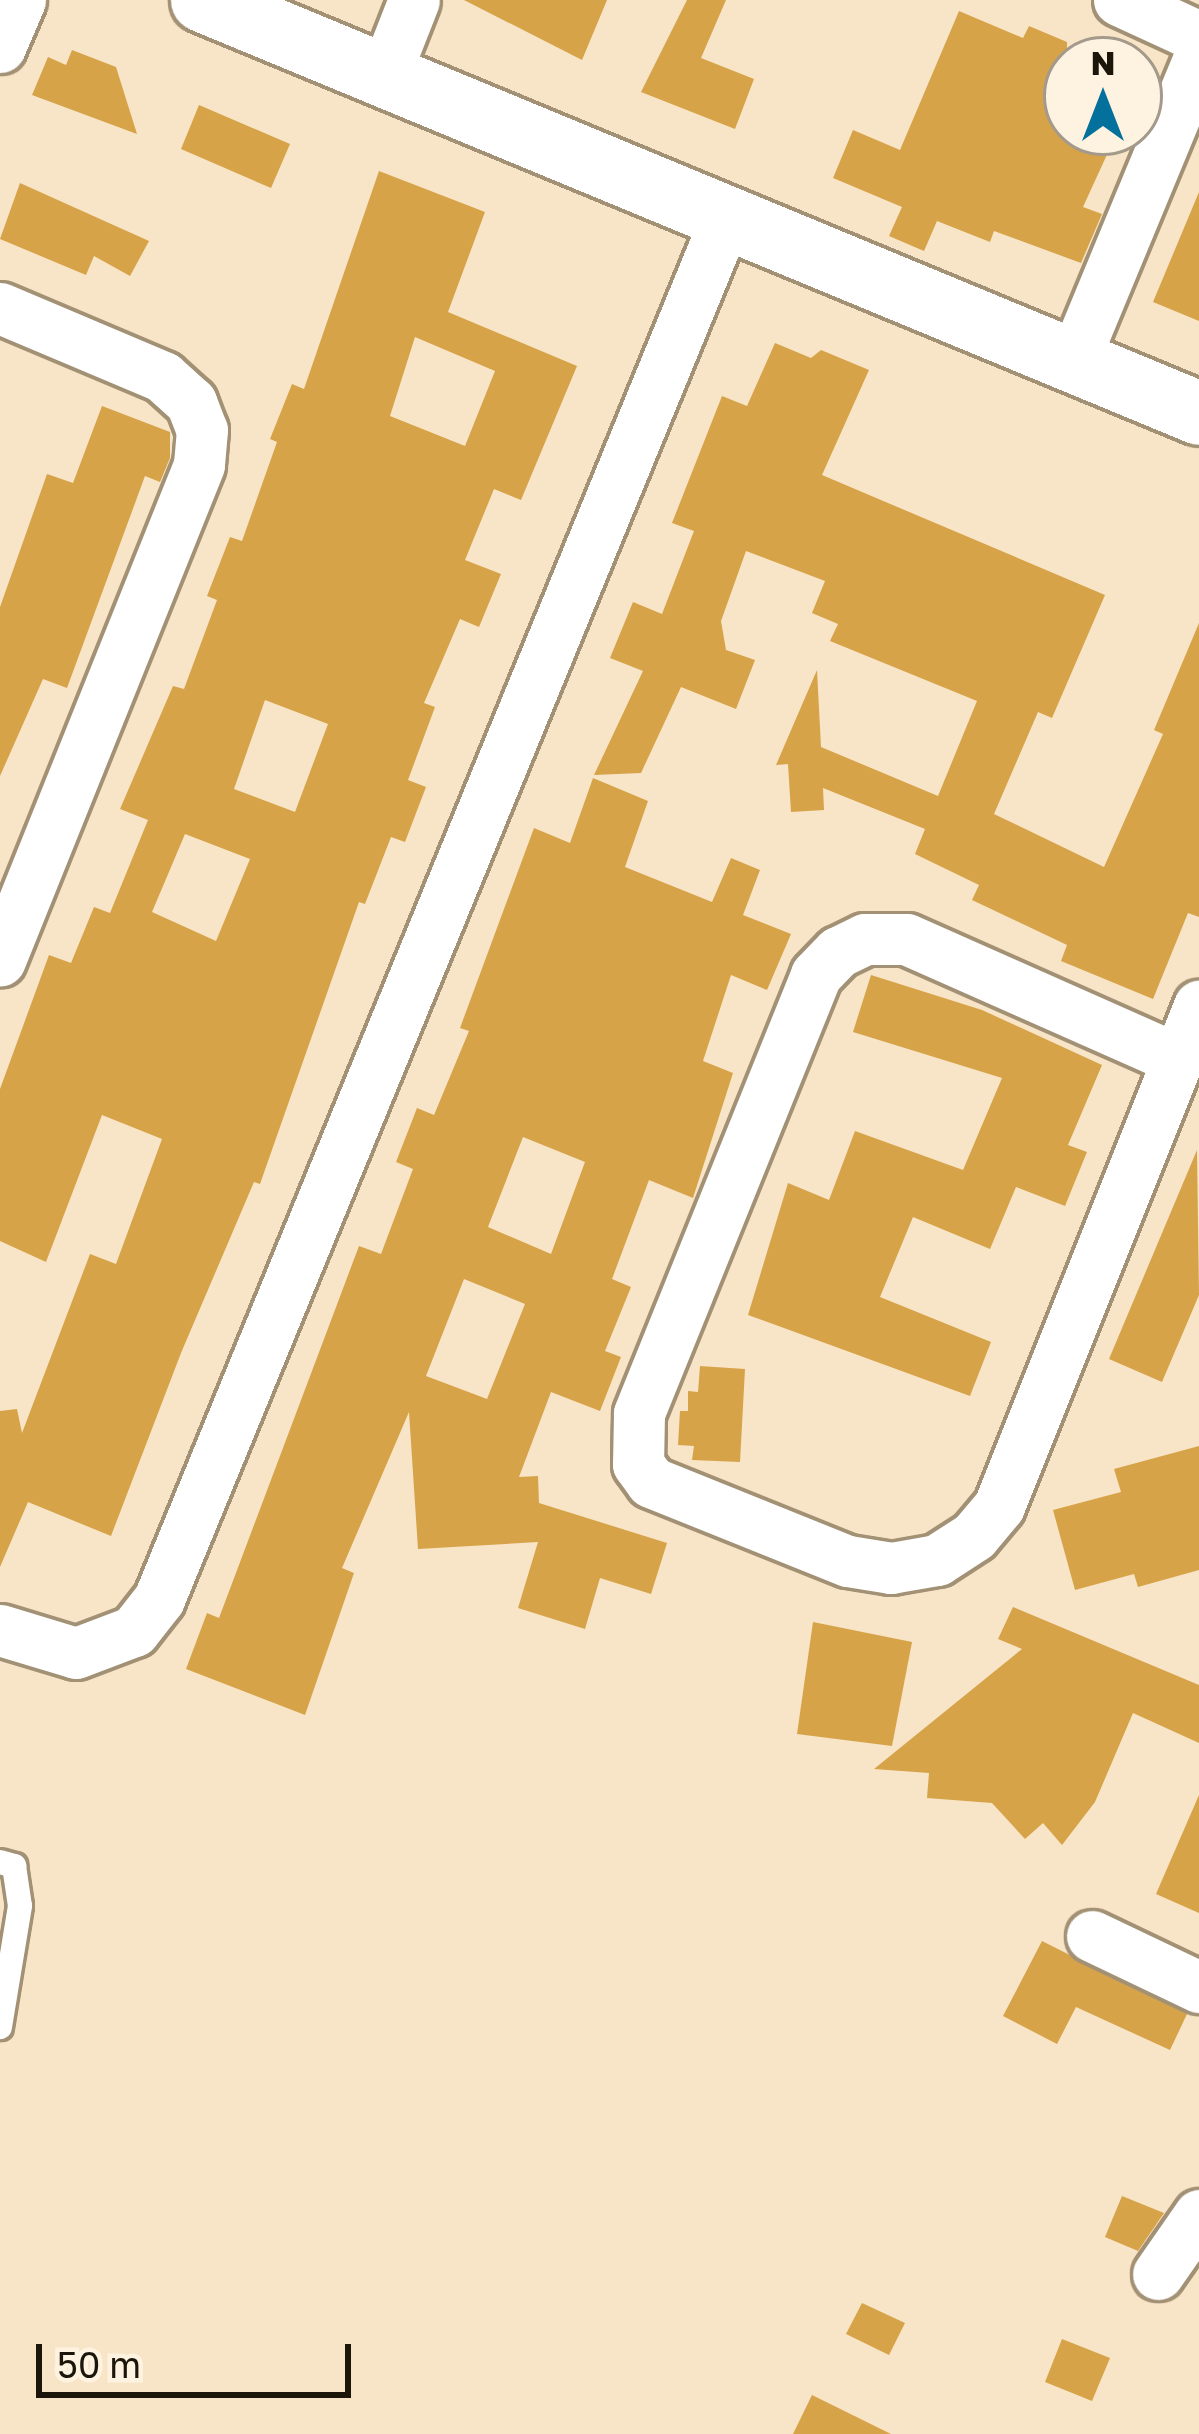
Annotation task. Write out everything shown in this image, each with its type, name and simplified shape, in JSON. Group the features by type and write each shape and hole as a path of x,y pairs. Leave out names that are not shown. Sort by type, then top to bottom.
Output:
{"street":[{"path":"0,47 20,0"},
{"path":"202,0 726,218 1076,357 1199,413"},
{"path":"385,74 414,0"},
{"path":"1119,0 1199,37"},
{"path":"1076,357 1199,57"},
{"path":"0,1630 76,1653 134,1631 159,1599 726,218"},
{"path":"0,308 163,377 191,402 202,430 199,465 0,960"},
{"path":"1175,1058 906,939 865,939 838,952 816,975 640,1414 638,1463 651,1482 848,1562 891,1568 937,1560 974,1536 999,1505 1199,1006"},
{"path":"1092,1936 1199,1987"},
{"path":"1158,2274 1199,2215"}],"lane":[{"path":"0,1862 14,1867 20,1906 0,2027"}],"building":[{"path":"464,0 607,0 582,60"},
{"path":"687,0 726,0 701,58 754,79 735,129 641,92"},
{"path":"959,11 1023,38 1029,26 1053,36 1043,36 1043,156 1106,156 1083,207 1102,214 1081,263 994,231 990,242 937,221 924,251 889,236 902,207 833,178 853,130 900,150"},
{"path":"72,50 116,67 137,134 32,95 48,57 66,65"},
{"path":"199,105 290,144 271,188 181,149"},
{"path":"379,171 485,212 448,312 577,366 521,500 494,489 465,560 501,574 479,627 460,619 424,703 435,707 408,780 426,787 405,842 391,837 365,904 359,902 260,1184 254,1182 181,1353 111,1536 28,1502 0,1567 0,1411 17,1409 22,1433 90,1254 116,1264 162,1139 102,1115 46,1262 0,1241 0,1089 49,955 71,963 94,907 110,913 148,820 120,809 173,686 184,689 217,600 207,596 230,537 242,541 277,442 270,439 292,384 304,389","holes":["415,337 495,371 465,446 390,416","265,700 328,724 295,812 234,789","185,834 250,859 216,941 152,912"]},
{"path":"20,183 149,241 130,276 94,256 86,275 0,239"},
{"path":"1199,192 1199,321 1153,302"},
{"path":"775,343 811,358 821,350 869,370 822,475 1105,595 1052,718 1038,712 994,814 1104,867 1163,734 1154,730 1199,623 1199,917 1188,913 1153,999 1061,961 1067,945 972,900 979,885 915,854 925,829 823,788 824,810 791,812 788,764 776,765 817,670 821,747 938,796 977,701 830,641 838,624 812,613 825,581 746,551 721,621 726,650 755,660 736,709 681,687 641,773 594,775 643,671 610,658 633,602 662,614 694,531 672,523 722,396 747,406"},
{"path":"102,406 170,432 170,458 160,482 145,476 67,688 43,679 0,776 0,607 47,474 73,483"},
{"path":"593,778 648,801 625,867 712,902 731,858 760,870 743,915 791,934 767,990 731,975 703,1061 733,1073 693,1198 649,1180 612,1279 631,1287 605,1351 621,1357 600,1411 551,1392 519,1477 538,1476 539,1503 667,1543 651,1594 600,1578 585,1629 518,1608 538,1542 418,1549 409,1412 342,1568 354,1573 305,1715 186,1669 207,1613 219,1618 359,1246 381,1254 413,1169 396,1162 417,1108 434,1115 469,1031 460,1028 534,828 570,843","holes":["523,1137 585,1162 551,1254 488,1227","464,1279 525,1304 487,1399 426,1376"]},
{"path":"871,975 982,1010 1102,1065 1068,1145 1087,1152 1065,1206 1016,1187 990,1249 913,1217 880,1297 991,1342 970,1396 748,1315 788,1183 829,1200 855,1131 963,1170 1002,1078 853,1032"},
{"path":"1197,1150 1199,1295 1162,1382 1109,1359"},
{"path":"700,1366 745,1369 740,1462 692,1460 694,1446 678,1445 680,1411 688,1411 688,1391 698,1392"},
{"path":"1199,1446 1199,1570 1138,1587 1134,1574 1075,1590 1053,1510 1121,1492 1114,1469"},
{"path":"1013,1607 1199,1685 1199,1743 1133,1713 1095,1802 1062,1845 1043,1823 1025,1839 992,1803 927,1798 929,1773 874,1769 1022,1649 998,1639"},
{"path":"813,1622 912,1642 892,1746 797,1734"},
{"path":"1199,1795 1199,1913 1156,1894"},
{"path":"1042,1941 1187,2014 1170,2050 1076,2007 1057,2044 1003,2016"},
{"path":"1122,2196 1164,2213 1138,2251 1105,2237"},
{"path":"862,2303 905,2323 889,2355 846,2334"},
{"path":"1062,2339 1110,2358 1092,2401 1045,2382"},
{"path":"812,2395 891,2434 793,2434"}]}
